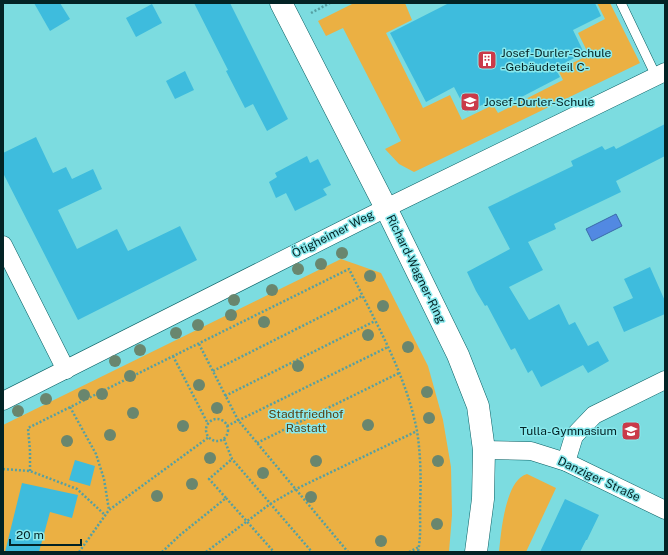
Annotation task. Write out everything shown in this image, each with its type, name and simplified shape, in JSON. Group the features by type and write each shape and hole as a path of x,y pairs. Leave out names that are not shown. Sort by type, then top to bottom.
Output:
{"street":[{"name":"Richard-Wagner-Ring","path":"281,3 386,208 458,355 478,406 484,450 484,499 476,552"},
{"name":"Ötigheimer Weg","path":"3,400 66,370 386,208 660,74"},
{"path":"3,245 66,370"},
{"path":"566,462 574,436 594,415 665,380"},
{"name":"Danziger Straße","path":"484,450 531,451 566,462 665,510"}],"lane":[{"path":"621,3 660,74"}],"path":[{"path":"30,471 28,428 349,269 388,347 399,373 417,431 421,480 418,552"},
{"path":"213,371 362,296"},
{"path":"226,396 375,321"},
{"path":"198,344 238,420 348,552"},
{"path":"227,426 388,347"},
{"path":"173,356 208,424"},
{"path":"257,443 399,373"},
{"path":"70,407 96,454 104,479 109,510"},
{"path":"218,419 224,421 227,426 227,434 224,438 216,441 209,437 206,431 208,424 213,420 218,419"},
{"path":"206,552 270,504 296,489 417,431"},
{"path":"79,552 109,510 209,437"},
{"path":"224,438 232,459 312,552"},
{"path":"232,459 209,479 274,552"},
{"path":"3,469 30,471 77,489 105,515"},
{"path":"162,552 180,535 226,498"},
{"path":"409,552 419,547"}],"green space":[{"path":"354,3 405,3 412,20 386,33 423,108 450,95 462,120 493,105 498,113 563,80 558,70 589,55 578,33 605,19 597,3 610,3 640,63 414,172 399,164 385,149 401,141 343,28 326,36 318,21"},
{"name":"Stadtfriedhof Rastatt","path":"341,259 381,273 428,366 443,420 451,467 452,515 449,552 3,552 3,425"},
{"path":"527,474 556,488 526,552 499,552 503,521 509,496 520,478"}],"water":[{"path":"616,214 622,226 592,241 586,229"}],"building":[{"path":"34,3 60,3 70,19 50,31"},
{"path":"194,3 230,3 288,119 267,131 253,104 245,108 226,71 228,70"},
{"name":"Josef-Durler-Schule -Gebäudeteil C-","path":"449,3 595,3 601,16 573,30 584,53 555,68 560,77 502,107 497,98 467,112 454,87 426,102 390,33"},
{"path":"152,4 162,23 136,37 126,18"},
{"path":"185,71 194,90 175,99 166,81"},
{"path":"665,124 665,156 616,181 621,192 554,224 556,229 528,242 543,270 509,287 529,320 559,304 569,325 575,322 588,346 598,341 609,361 588,373 583,365 541,387 532,370 528,373 515,348 511,350 487,305 485,306 476,291 467,272 510,249 488,207 573,166 571,161 602,146 605,150 614,146 616,149"},
{"path":"36,137 53,173 66,167 72,179 93,169 102,189 58,210 77,249 117,229 128,251 180,226 197,260 78,320 3,173 3,153"},
{"path":"307,156 310,163 318,159 331,185 323,189 327,195 295,211 286,193 276,198 269,182 277,177 275,173"},
{"path":"650,267 665,301 665,314 624,332 613,307 633,298 624,279"},
{"path":"75,460 95,466 90,486 69,480"},
{"path":"22,483 78,495 72,518 50,512 39,552 5,552"},
{"path":"565,499 599,515 580,552 540,552"}],"place":[{"name":"Josef-Durler-Schule -Gebäudeteil C-","path":"487,60"},
{"name":"Josef-Durler-Schule","path":"470,102"},
{"name":"Tulla-Gymnasium","path":"631,431"}]}
